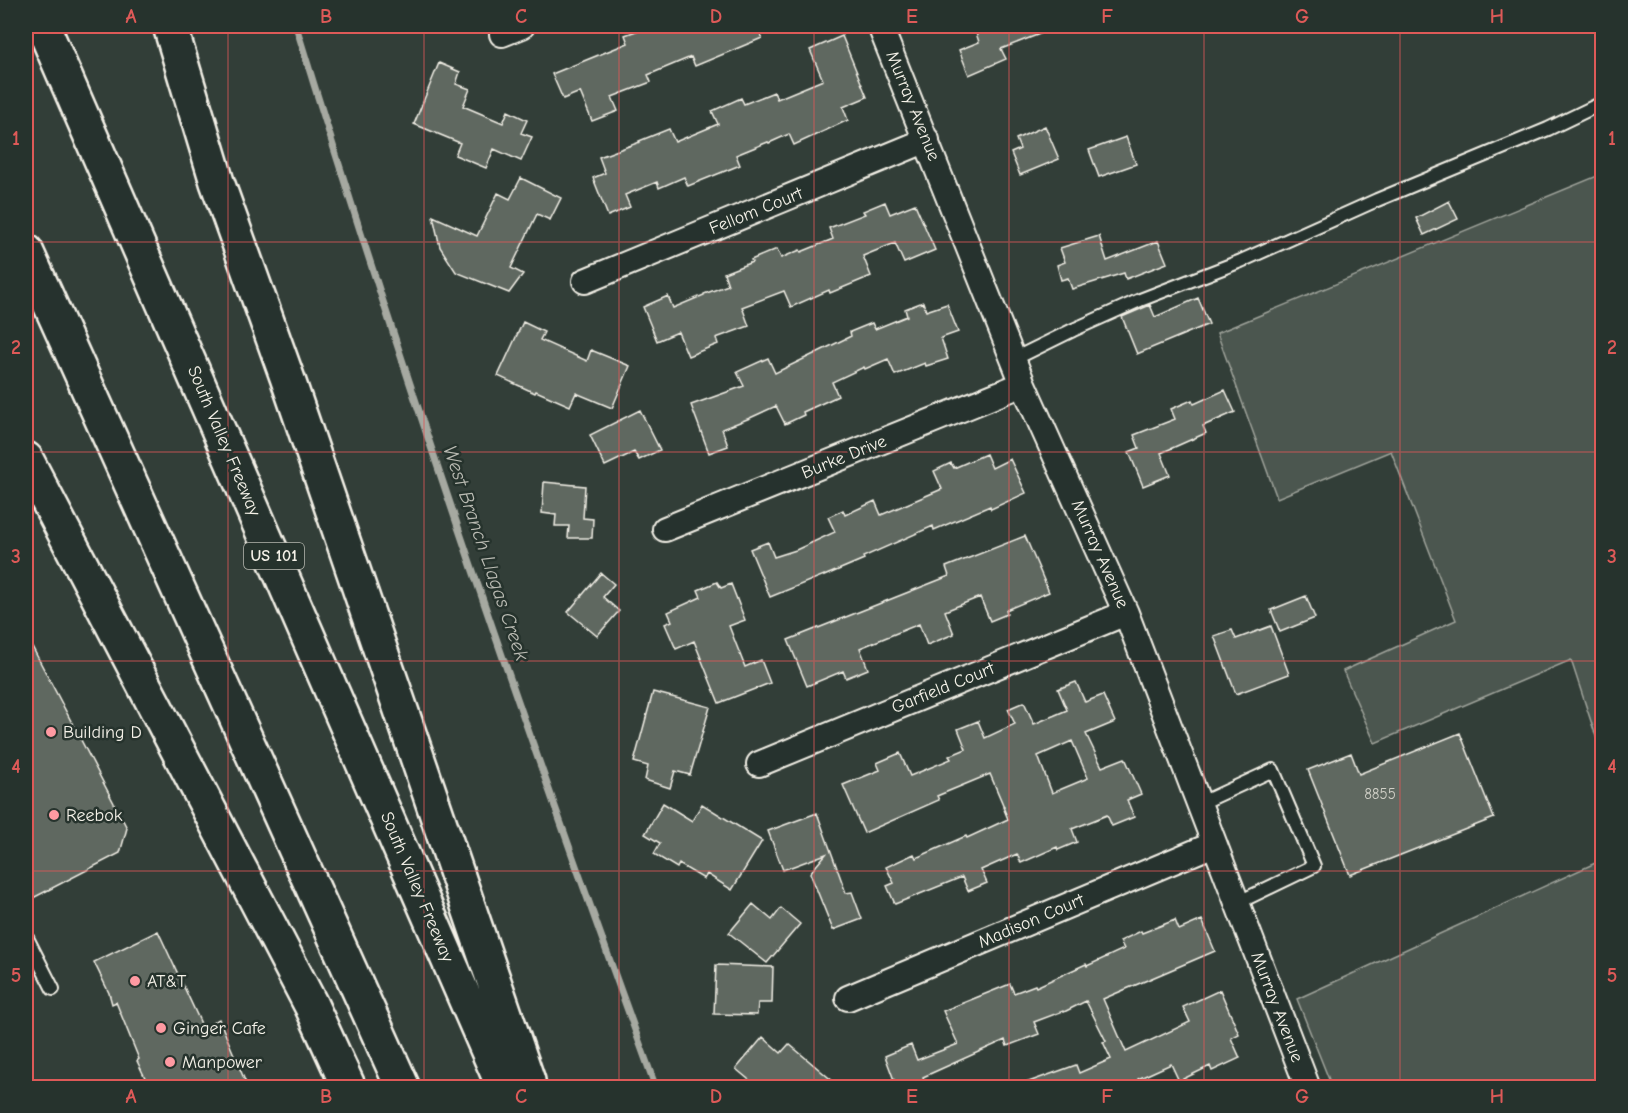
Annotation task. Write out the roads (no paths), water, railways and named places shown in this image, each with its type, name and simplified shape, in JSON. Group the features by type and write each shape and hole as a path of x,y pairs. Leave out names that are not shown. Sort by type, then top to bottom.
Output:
{"highway":[{"name":"South Valley Freeway","path":"43,26 504,1088"},
{"path":"170,26 218,182 310,444 529,1088"},
{"path":"26,251 403,1088"},
{"path":"26,459 311,1005 349,1088"}],"street":[{"name":"Murray Avenue","path":"880,26 1023,384 1126,613 1308,1088"},
{"name":"Fellom Court","path":"585,281 927,140"},
{"name":"Burke Drive","path":"665,530 1023,384"},
{"name":"Garfield Court","path":"759,764 1126,613"},
{"name":"Madison Court","path":"848,998 1214,844"}],"lane":[{"path":"1014,359 1140,300 1241,261 1602,104"},
{"path":"1199,804 1273,770 1314,866 1237,903"},
{"path":"26,936 53,989"}],"waterway":[{"name":"West Branch Llagas Creek","path":"296,26 380,293 469,559 656,1088"}],"place":[{"name":"Building D","path":"51,732"},
{"name":"Reebok","path":"54,815"},
{"name":"AT&T","path":"135,981"},
{"name":"Ginger Cafe","path":"161,1028"},
{"name":"Manpower","path":"170,1062"}]}
